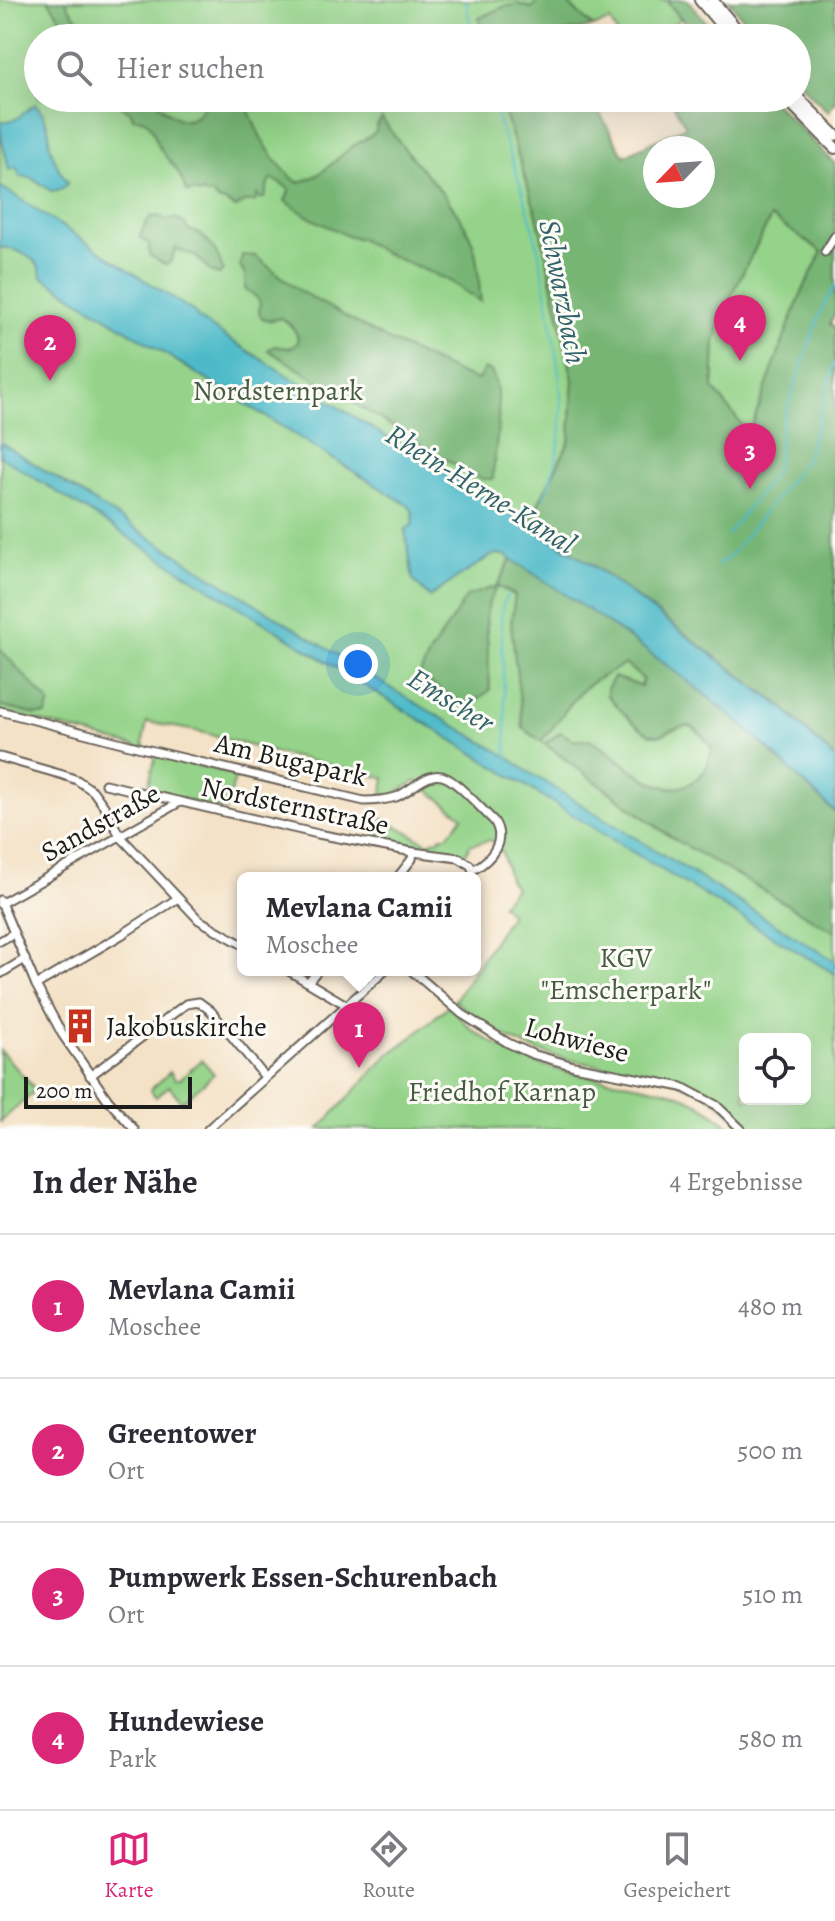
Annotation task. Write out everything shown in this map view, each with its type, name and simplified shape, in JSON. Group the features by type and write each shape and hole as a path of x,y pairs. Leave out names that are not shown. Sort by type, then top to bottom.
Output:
{"highway":[{"path":"700,0 720,24"},
{"path":"712,0 732,24"},
{"path":"804,112 822,128 835,148"},
{"path":"822,128 835,135"}],"street":[{"path":"825,252 835,236"},
{"name":"Am Bugapark","path":"0,711 364,801 391,798 425,778 442,776 494,821 499,829 498,844 474,872"},
{"path":"0,757 77,780 93,791 120,836 199,920 237,942"},
{"name":"Nordsternstraße","path":"105,784 318,834 459,858 470,865 472,872"},
{"name":"Sandstraße","path":"1,902 180,802"},
{"path":"402,872 412,859 413,852"},
{"path":"36,985 178,898"},
{"path":"1,902 36,985 62,1034 90,1076 134,1129"},
{"path":"0,941 14,933"},
{"path":"0,974 25,959"},
{"path":"298,976 348,1006"},
{"path":"308,982 313,976"},
{"path":"208,1129 380,976"},
{"name":"Lohwiese","path":"418,976 462,1014 508,1043 532,1054 574,1066 682,1087 716,1105 741,1129"},
{"path":"90,1076 186,1004 199,1002 211,1011 265,1077"}],"green space":[{"name":"Nordsternpark","path":"0,0 539,0 532,8 480,18 481,24 24,24 24,112 504,112 538,219 573,380 570,440 497,586 515,596 511,624 523,728 666,834 835,932 835,1129 746,1129 726,1108 704,1093 656,1076 577,1062 538,1051 500,1033 455,1001 453,1007 465,1023 510,1053 557,1070 675,1094 714,1113 731,1129 319,1129 389,1054 455,1000 471,976 481,976 481,960 511,914 501,904 515,888 509,879 503,855 489,840 470,845 464,857 378,843 382,818 428,843 448,835 463,817 416,781 393,795 380,797 385,778 201,732 147,722 143,741 145,749 0,711","holes":["489,602 486,617 490,690 430,653 447,629"]},
{"path":"48,0 66,0 82,24 64,24"},
{"path":"539,0 564,0 590,24 480,24 479,18 503,7 518,4 532,8"},
{"path":"564,0 666,0 681,19 673,24 612,24 610,21 590,24"},
{"path":"666,0 688,0 708,24 686,24"},
{"path":"728,0 835,0 835,101 828,112 811,94 811,24 748,24"},
{"path":"131,112 168,112 182,120 189,120 200,112 250,112 264,144 278,164 297,182 321,173 353,146 376,132 382,118 450,203 469,234 476,259 481,302 448,280 312,219 285,201 288,188 273,179 268,184 265,197 260,199 257,195 255,202 244,202 236,208 217,200 212,194 187,192 177,171 159,147 150,125 133,118"},
{"path":"504,112 599,112 624,156 643,147 643,208 715,208 715,136 665,136 686,126 678,112 784,112 835,164 835,314 830,324 835,328 835,758 784,708 593,565 528,525 570,440 573,380 538,219","holes":["771,217 822,252 789,325 749,434 713,388 715,342 722,314"]},
{"path":"159,216 167,220 176,218 188,230 206,239 223,271 219,275 214,273 199,259 176,248 166,265 149,255 149,243 140,235 150,217"},
{"path":"771,216 822,252 802,292 749,434 713,388 715,342 722,314"},
{"path":"242,255 255,256 300,291 388,340 463,375 478,380 484,369 491,371 498,396 493,479 482,479 466,472 268,350 274,346 289,348 298,343 297,336 291,325 281,318 262,318 258,299 245,289 245,275 240,266"},
{"path":"511,559 569,597 655,656 709,698 835,812 835,932 674,839 545,744 561,732 575,741 588,739 638,774 665,787 678,788 691,783 704,772 712,748 697,730 683,726 660,735 649,733 629,719 607,695 614,677 641,686 643,679 625,664 587,686 541,741 523,728 511,624 515,595 497,586"},
{"path":"497,586 486,617 490,690 468,707 419,676 430,653 467,596"},
{"path":"0,649 50,703 46,715 0,706"},
{"path":"625,664 643,679 641,686 607,695 633,722 651,735 686,725 698,731 712,748 706,768 691,783 678,788 652,782 589,739 575,741 560,732 545,744 541,741 582,691"},
{"path":"156,755 236,775 226,810 147,790"},
{"path":"0,1050 36,1090 0,1122"},
{"path":"202,1060 214,1074 182,1102 169,1086 156,1097 150,1090 170,1072 175,1079 180,1079"}],"water":[{"path":"25,112 41,112 53,155 68,182 63,187 51,191 33,179 20,177 16,168 9,170 0,123 16,119"},
{"path":"0,186 194,312 229,339 591,564 784,709 835,759 835,812 749,731 681,676 505,555 491,556 429,597 413,580 405,530 413,524 409,506 42,277 38,265 29,257 0,248"},
{"path":"0,442 397,692 507,756 835,961 835,974 624,847 0,456"}],"waterway":[{"name":"Schwarzbach","path":"466,0 470,24"},
{"name":"Schwarzbach","path":"496,112 537,243 558,368 561,431 544,497"},
{"path":"727,535 775,473 783,420 819,316 835,285"},
{"path":"718,565 730,556 805,461 835,363"},
{"name":"Schwarzbach","path":"507,595 501,619 507,756"}],"place":[{"name":"Hundewiese","path":"740,361"},
{"name":"Greentower","path":"50,381"},
{"name":"Pumpwerk Essen-Schurenbach","path":"750,489"},
{"name":"Jakobuskirche","path":"80,1026"},
{"name":"Mevlana Camii","path":"359,1068"}],"water label":[{"name":"Rhein-Herne-Kanal","path":"481,489"},
{"name":"Emscher","path":"451,700"}],"park label":[{"name":"KGV \"Emscherpark\"","path":"626,973"},
{"name":"Friedhof Karnap","path":"502,1091"}]}
